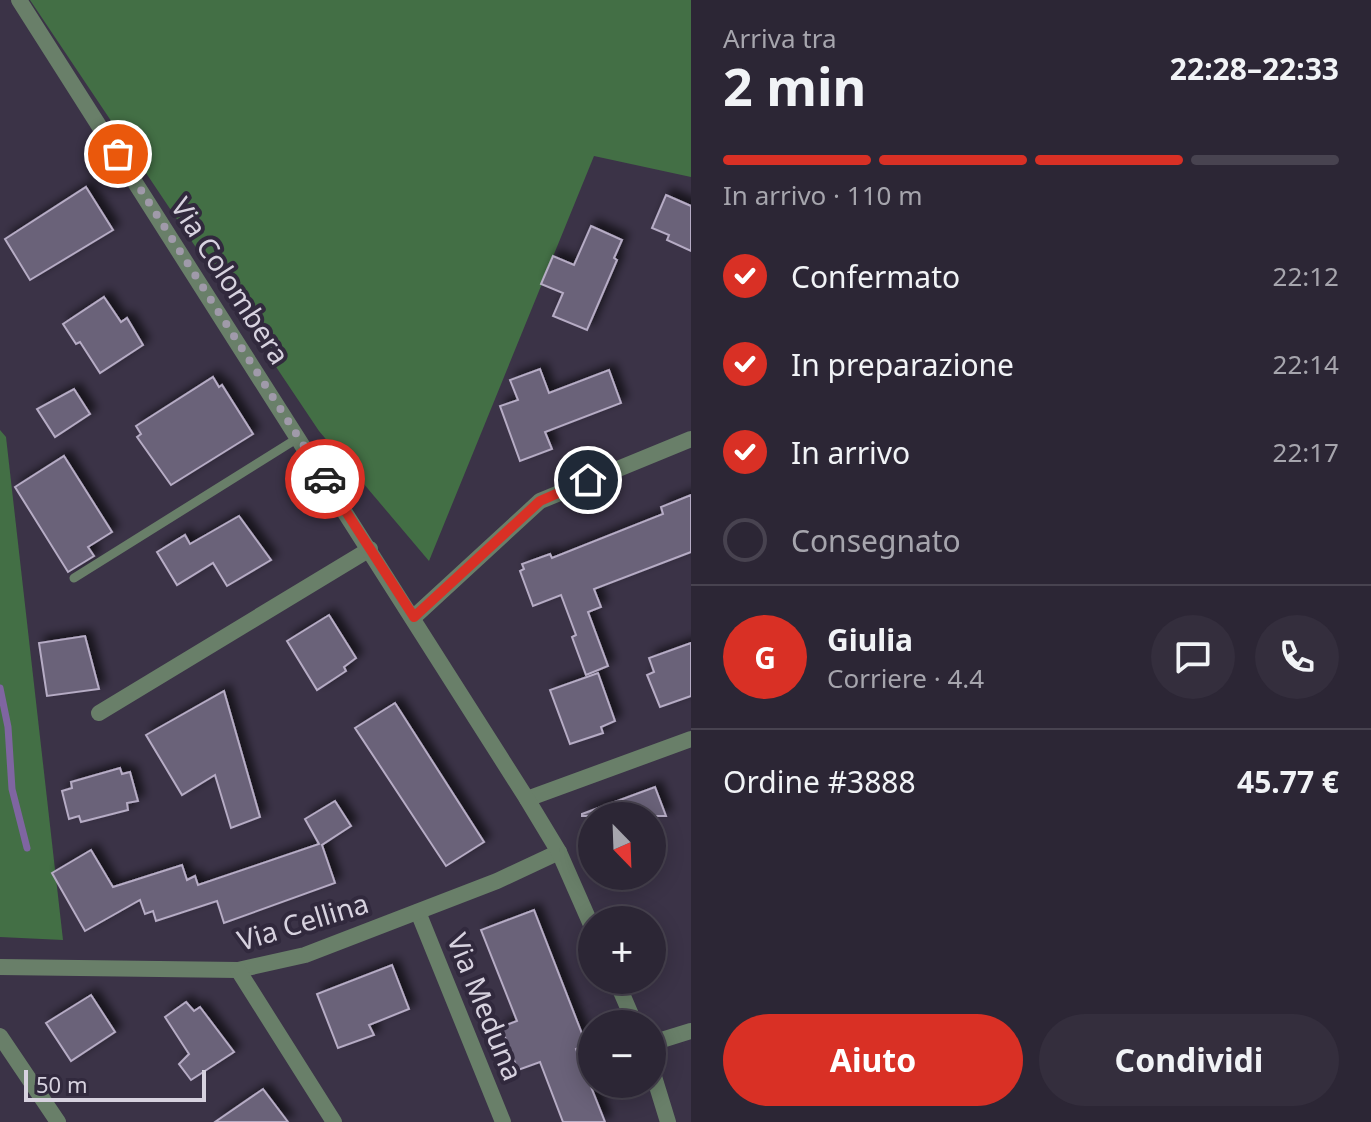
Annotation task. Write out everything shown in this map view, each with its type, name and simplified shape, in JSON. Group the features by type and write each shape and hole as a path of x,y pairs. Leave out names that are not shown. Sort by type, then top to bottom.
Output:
{"street":[{"name":"Via Colombera","path":"19,0 414,617 559,852 583,906"},
{"path":"414,617 540,501 691,439"},
{"path":"99,713 370,549"},
{"path":"527,799 691,739"},
{"name":"Via Cellina","path":"0,967 238,970 305,955 418,912 559,852"},
{"name":"Via Meduna","path":"418,912 503,1122"},
{"path":"238,970 334,1122"},
{"path":"666,1039 691,1031"},
{"path":"0,1036 58,1122"},
{"path":"661,1098 668,1122"}],"lane":[{"path":"74,578 299,437"}],"green space":[{"path":"30,0 691,0 691,177 594,156 429,561 319,431"},
{"path":"0,430 6,437 63,940 0,937"}],"building":[{"path":"86,187 113,230 30,280 5,239"},
{"path":"666,195 691,206 691,251 667,240 669,235 652,228"},
{"path":"591,226 622,240 614,258 617,260 587,330 553,316 563,293 541,284 553,256 574,265"},
{"path":"104,297 121,322 127,318 143,345 100,373 80,342 76,344 63,324"},
{"path":"540,369 549,393 609,370 621,403 545,432 552,449 520,461 500,406 518,400 510,380"},
{"path":"213,377 219,387 222,385 253,434 171,485 137,437 141,434 136,426"},
{"path":"74,389 90,414 55,437 37,409"},
{"path":"64,456 112,532 88,547 94,556 68,572 15,487"},
{"path":"691,495 691,552 594,589 601,607 588,612 608,666 586,675 561,595 533,606 520,571 524,569 522,564 550,554 552,558 663,514 661,507"},
{"path":"239,516 271,560 227,586 213,563 177,585 157,552 185,535 190,544"},
{"path":"329,615 356,658 344,667 346,671 317,690 287,641"},
{"path":"85,636 99,689 47,696 39,643"},
{"path":"691,643 691,696 660,707 647,675 654,672 649,658"},
{"path":"598,673 615,721 601,727 603,733 570,744 550,690"},
{"path":"224,691 260,817 231,828 215,775 182,795 146,735"},
{"path":"395,703 484,842 446,866 355,728"},
{"path":"120,768 122,774 130,772 138,801 127,803 128,810 81,822 79,816 69,819 62,791 72,788 71,782"},
{"path":"655,787 661,802 614,802"},
{"path":"335,801 351,826 322,845 335,883 224,923 217,901 156,921 153,911 145,914 140,900 85,931 52,873 91,850 113,887 182,865 187,880 195,876 198,885 319,844 305,819"},
{"path":"534,910 578,1023 578,1098 595,1098 605,1122 563,1122 540,1062 518,1070 501,1027 517,1021 481,930"},
{"path":"392,965 409,1009 369,1025 374,1035 338,1048 317,994"},
{"path":"91,995 115,1032 71,1061 46,1023"},
{"path":"186,1002 194,1011 200,1007 234,1052 191,1080 179,1064 189,1054 165,1017"},
{"path":"263,1089 288,1122 215,1122"}],"waterway":[{"path":"0,688 8,727 12,789 27,848"}],"way so far":[{"path":"118,154 325,479"}],"route":[{"path":"325,479 414,617 540,501 588,480"}]}
